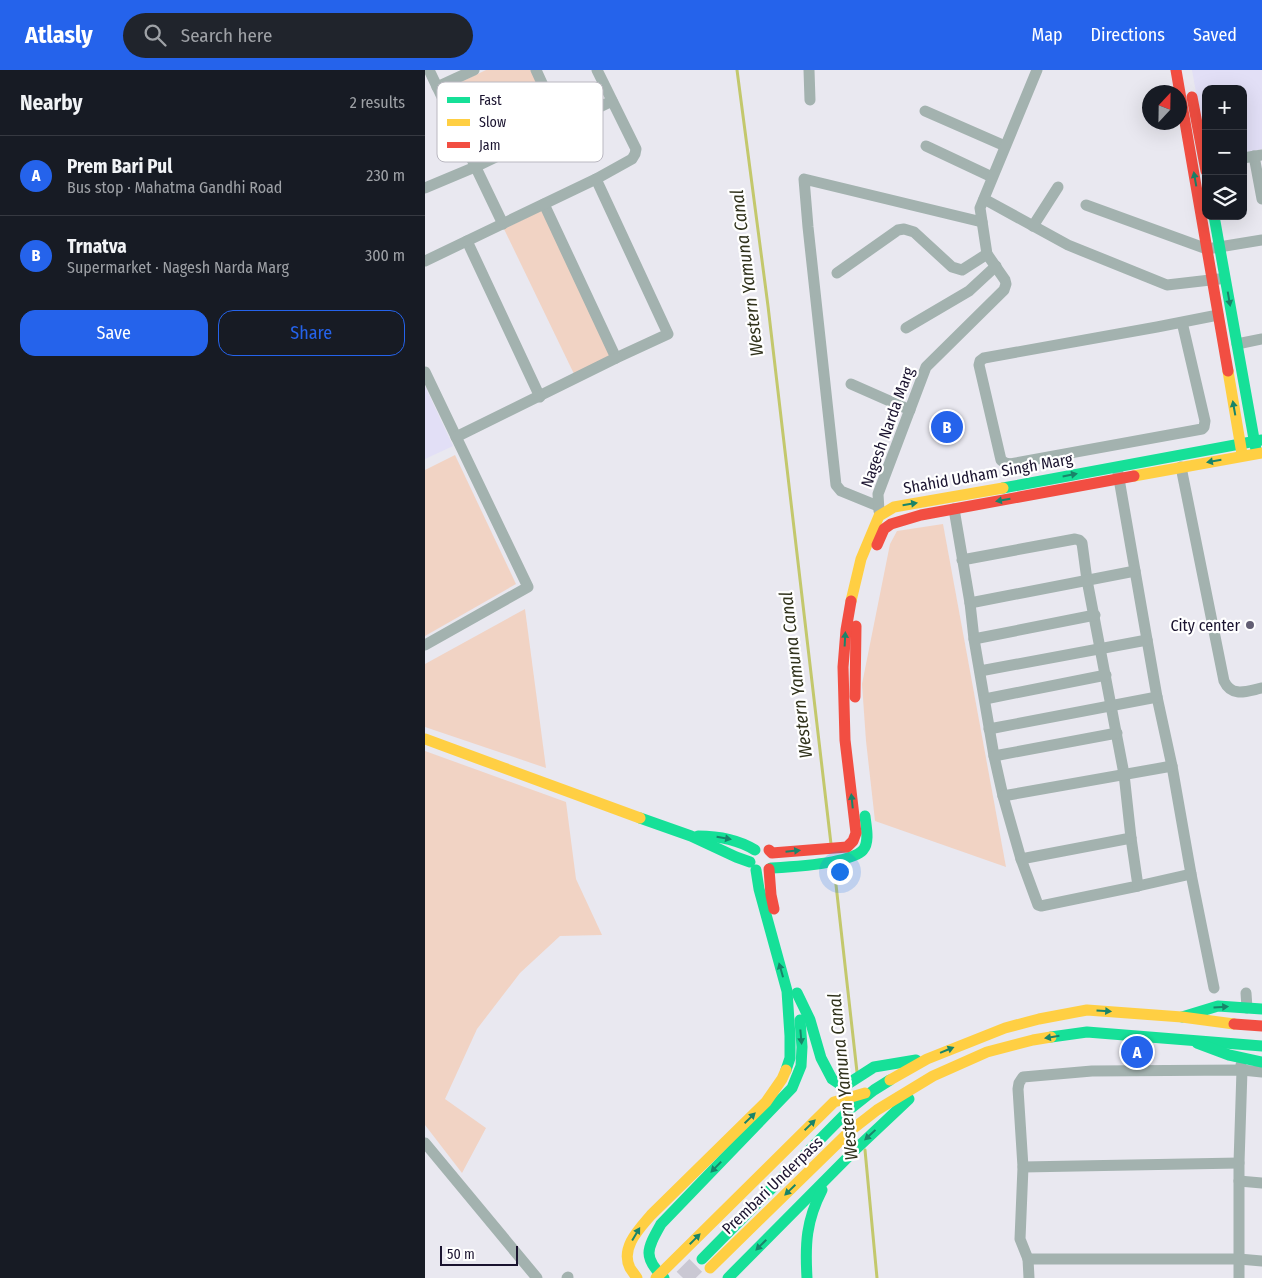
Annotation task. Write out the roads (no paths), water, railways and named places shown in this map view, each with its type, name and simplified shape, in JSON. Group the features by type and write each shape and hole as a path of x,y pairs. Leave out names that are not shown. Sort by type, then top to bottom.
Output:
{"street":[{"path":"429,70 437,87"},
{"path":"448,82 474,70"},
{"path":"536,70 541,82"},
{"path":"597,70 603,82"},
{"path":"809,70 810,100"},
{"path":"837,273 898,230 904,229 914,232 951,267 961,270 987,254 980,208 1037,70"},
{"path":"1177,70 1242,456"},
{"path":"425,262 596,179 632,159 636,149 603,82"},
{"path":"1191,89 1202,150"},
{"path":"603,105 612,101"},
{"path":"925,111 1005,146"},
{"path":"926,146 993,177"},
{"path":"1253,156 1262,198"},
{"path":"473,162 503,224"},
{"path":"425,188 485,162"},
{"path":"456,437 668,334 596,179"},
{"path":"637,1278 629,1266 627,1253 635,1232 766,1102 781,1080 790,1058 787,991 751,855 759,848 764,848 772,853 819,848 859,854 865,845 867,832 855,739 857,625 862,593 871,559 884,529 879,511 841,491 836,485 804,179 982,222"},
{"path":"1033,226 1059,187"},
{"path":"984,199 1068,245 1167,285 1225,279"},
{"path":"544,204 616,358"},
{"path":"1086,206 1207,249 1262,240"},
{"path":"1215,220 1259,453"},
{"path":"467,241 540,397"},
{"name":"Nagesh Narda Marg","path":"879,511 878,494 926,367 1004,290 1005,280 987,254"},
{"path":"906,328 969,291 996,266"},
{"path":"1182,322 1205,421 1202,429 1010,464 1001,460 979,365 980,361 984,358 1218,315"},
{"path":"1237,344 1262,339"},
{"path":"425,372 528,587 425,646"},
{"path":"851,384 910,410"},
{"name":"Shahid Udham Singh Marg","path":"879,511 1258,440"},
{"name":"Shahid Udham Singh Marg","path":"884,529 891,524 921,515 1259,453"},
{"path":"1116,466 1157,697 1214,988"},
{"path":"1181,467 1224,681 1230,690 1239,693 1262,688"},
{"path":"954,509 994,756 1021,859 1038,905 1041,906 1191,874"},
{"path":"848,852 856,833 845,740 843,667 845,630 861,559 879,511"},
{"path":"962,560 1075,539 1081,543 1124,774 1138,886"},
{"path":"970,603 1135,571"},
{"path":"974,639 1095,615"},
{"path":"980,671 1147,640"},
{"path":"985,699 1106,675"},
{"path":"989,729 1157,697"},
{"path":"994,756 1117,733"},
{"path":"425,739 691,836 753,866 760,872 817,863 848,852"},
{"path":"1003,796 1172,766"},
{"path":"691,836 728,838 750,846 755,850"},
{"path":"1021,859 1131,838"},
{"path":"769,850 774,862 770,869 771,894 797,993 809,1020 821,1058 832,1079 838,1083 846,1085 874,1067 927,1059 1005,1028 1087,1010 1182,1017 1262,1026"},
{"path":"797,993 802,1047 801,1066 792,1088 661,1224 651,1241 648,1258 660,1277 834,1102 849,1104"},
{"path":"1245,993 1247,1008"},
{"path":"1182,1017 1218,1006 1262,1009"},
{"path":"728,1278 857,1148 933,1076 987,1052 1033,1040 1087,1032 1262,1046"},
{"path":"1188,1040 1229,1055 1262,1062"},
{"path":"1239,1278 1239,1163 1242,1070 1240,1057"},
{"name":"Prembari Underpass","path":"927,1059 849,1104 706,1264 850,1131 877,1110 933,1076"},
{"path":"1029,1278 1028,1259 1021,1239 1023,1167 1018,1090 1019,1083 1023,1078 1092,1071 1242,1070 1262,1072"},
{"path":"425,1143 537,1278"},
{"path":"1023,1167 1239,1163"},
{"path":"807,1278 807,1229 812,1211 829,1176"},
{"path":"1239,1181 1262,1183"},
{"path":"1028,1259 1239,1259 1262,1261"}],"waterway":[{"name":"Western Yamuna Canal","path":"737,70 768,306 831,844"},
{"name":"Western Yamuna Canal","path":"834,867 857,1072"},
{"name":"Western Yamuna Canal","path":"865,1150 877,1278"}],"tunnel":[{"path":"683,1278 702,1259"}],"place":[{"name":"Trnatva","path":"947,427"},
{"name":"City center","path":"1250,625"},
{"name":"Prem Bari Pul","path":"1137,1052"}]}
